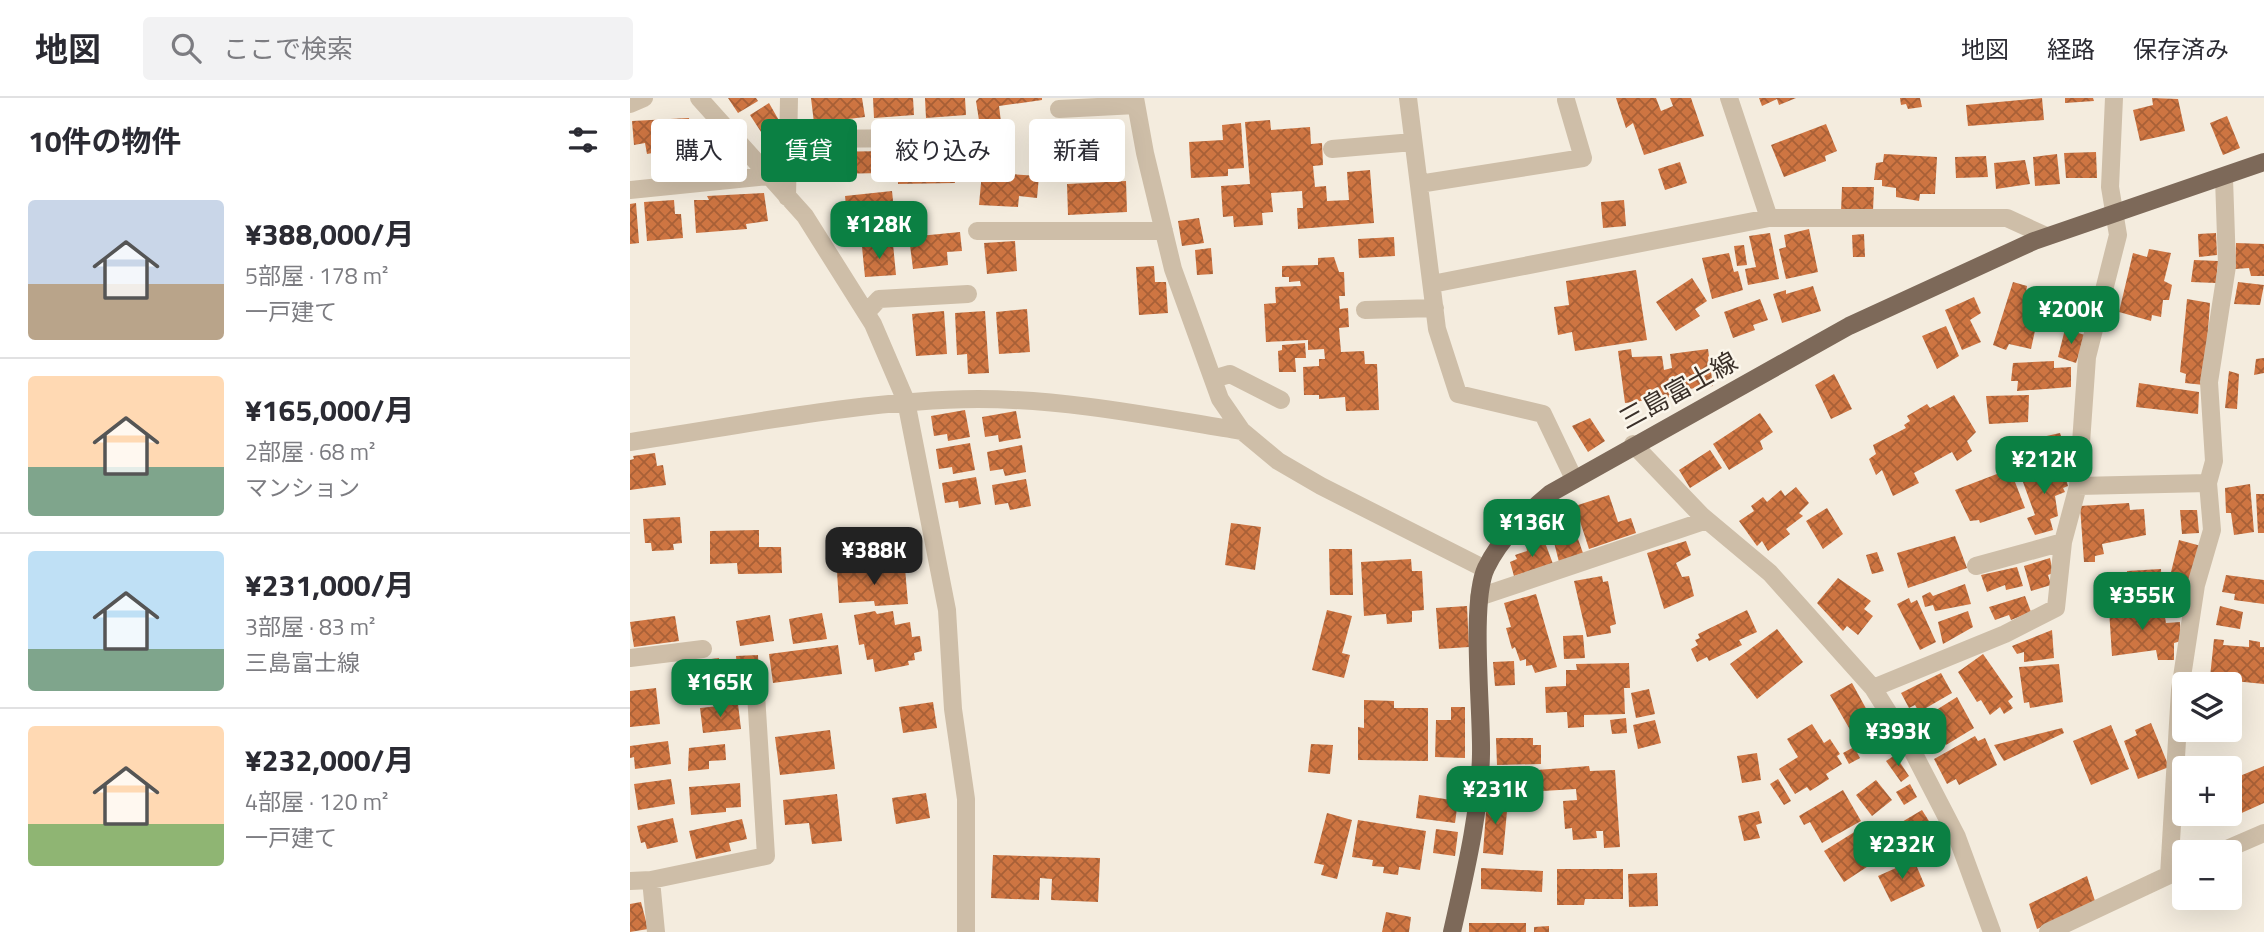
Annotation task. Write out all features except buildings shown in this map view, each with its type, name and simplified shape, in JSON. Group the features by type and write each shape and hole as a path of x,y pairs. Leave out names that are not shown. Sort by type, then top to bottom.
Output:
{"main road":[{"name":"三島富士線","path":"1452,932 1467,867 1481,756 1479,597 1485,569 1518,520 1552,492 1633,444 1849,326 2046,236 2224,178 2264,162"}],"street":[{"path":"630,104 644,98"},
{"path":"699,98 761,168"},
{"path":"788,119 789,98"},
{"path":"1408,98 1437,329 1458,394 1543,414 1574,479"},
{"path":"1729,98 1769,218"},
{"path":"1872,688 2005,634 2056,608 2063,542 2078,486 2087,357 2118,234 2110,187 2114,98"},
{"path":"1419,184 1583,159 1566,100"},
{"path":"1059,109 1135,101 1173,269 1220,399 1242,431 1278,461 1321,486 1485,569"},
{"path":"1332,149 1413,142"},
{"path":"630,190 761,177"},
{"path":"2178,840 2180,690 2196,585 2212,530 2208,483 2214,461 2209,382 2227,266 2224,178"},
{"path":"773,182 805,216 866,313 906,401 947,610 953,709 966,799 966,932"},
{"path":"787,182 787,197"},
{"path":"1432,284 1769,218 2007,218 2046,236"},
{"path":"977,230 1164,231"},
{"path":"866,313 879,299 968,294"},
{"path":"1365,310 1435,307"},
{"path":"1213,379 1230,374 1280,400"},
{"path":"630,442 906,401 981,399 1105,408 1242,431"},
{"path":"1633,444 1707,520 1770,573 1872,688 1913,752 1957,836 1992,932"},
{"path":"2078,486 2208,483"},
{"path":"1479,597 1707,520"},
{"path":"1976,566 2063,542"},
{"path":"630,657 703,649"},
{"path":"630,881 651,880 766,856 756,694"},
{"path":"2242,842 2264,833"},
{"path":"2048,932 2172,874"},
{"path":"651,880 656,932"}]}
